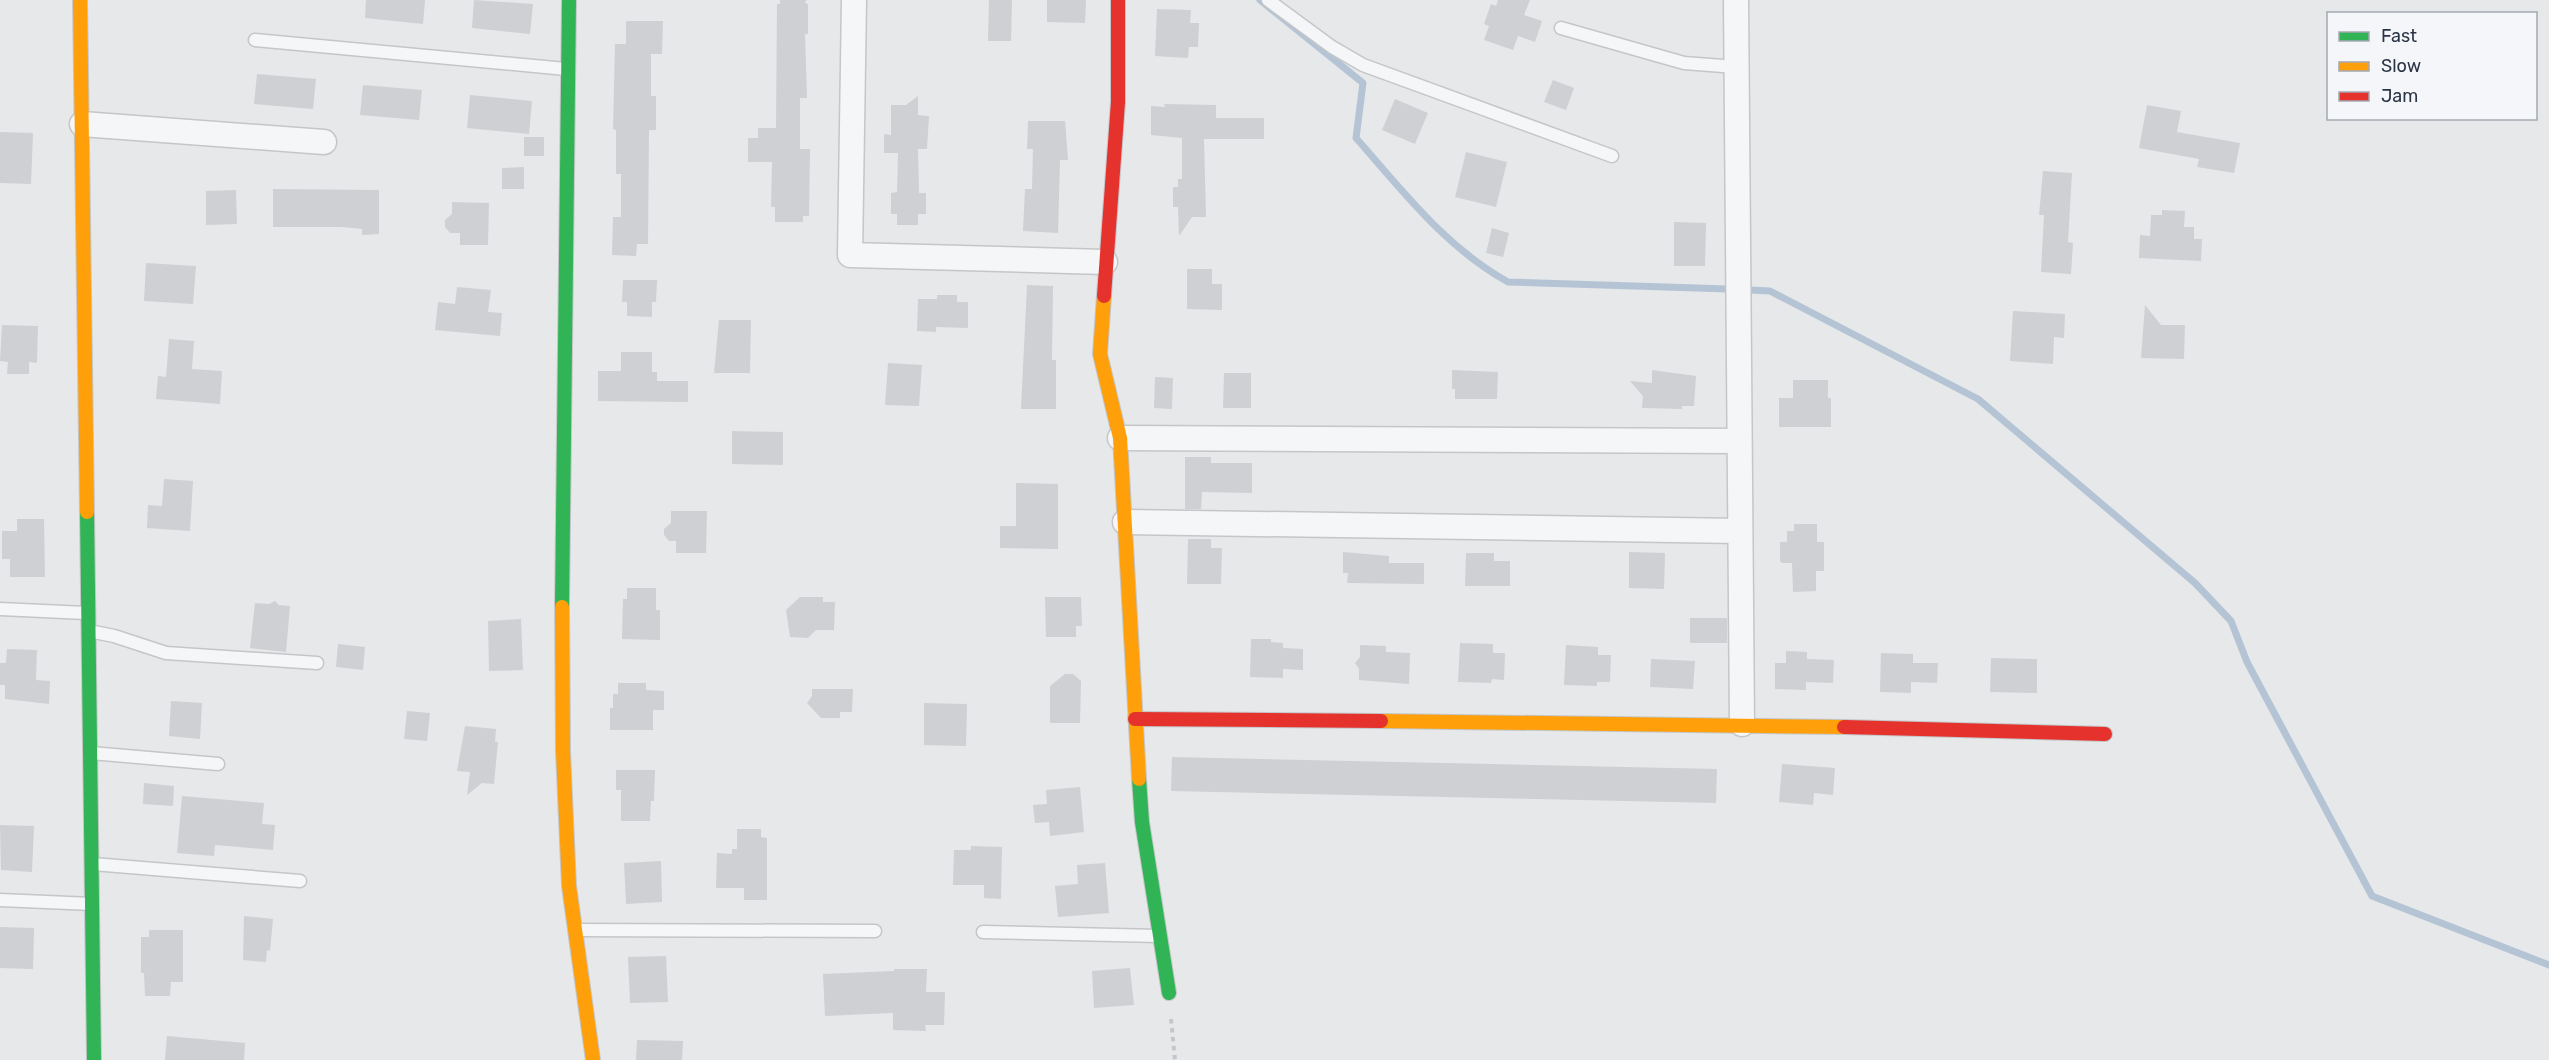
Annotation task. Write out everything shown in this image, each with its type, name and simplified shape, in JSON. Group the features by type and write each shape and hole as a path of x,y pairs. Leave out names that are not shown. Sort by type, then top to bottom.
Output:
{"street":[{"path":"80,0 94,1060"},
{"path":"568,0 561,513 563,752 569,886 593,1060"},
{"path":"854,0 850,255 1105,262"},
{"path":"1118,0 1118,102 1100,354 1120,438 1142,822 1169,993"},
{"path":"1736,0 1742,724"},
{"path":"82,124 324,142"},
{"path":"1120,438 1739,441"},
{"path":"1125,522 1740,531"},
{"path":"1135,719 1742,724 2105,734"}],"lane":[{"path":"1268,0 1332,47 1364,66 1612,156"},
{"path":"1562,28 1684,63 1737,67"},
{"path":"255,39 568,69"},
{"path":"0,609 88,613"},
{"path":"88,631 114,636 166,653 317,663"},
{"path":"90,753 218,764"},
{"path":"92,864 300,880"},
{"path":"0,900 93,904"},
{"path":"575,930 875,931"},
{"path":"982,932 1160,936"}],"path":[{"path":"1169,993 1175,1060"}],"building":[{"path":"366,0 425,0 423,24 365,18"},
{"path":"474,0 533,4 530,34 472,28"},
{"path":"780,0 806,0 805,3 808,4 808,34 805,34 807,98 800,98 800,149 810,149 809,216 803,216 803,222 775,222 775,207 771,207 772,162 748,162 748,138 758,138 758,128 776,128 777,4 780,4"},
{"path":"989,0 1012,0 1011,41 988,41"},
{"path":"1047,0 1086,0 1085,23 1047,22"},
{"path":"1498,0 1530,0 1524,15 1542,21 1535,42 1518,36 1513,50 1484,40 1489,26 1484,24 1491,4 1496,6"},
{"path":"1157,9 1191,10 1190,23 1199,23 1198,47 1189,47 1188,58 1155,56"},
{"path":"626,21 663,21 662,54 651,54 651,96 656,96 656,130 649,130 648,244 637,244 636,256 612,255 613,217 621,217 621,174 616,174 616,130 613,129 615,44 626,44"},
{"path":"257,74 316,79 313,109 254,104"},
{"path":"1553,80 1574,88 1566,110 1544,102"},
{"path":"363,85 422,90 419,120 360,115"},
{"path":"470,95 532,101 529,134 467,128"},
{"path":"918,96 918,115 929,116 927,149 918,149 919,193 926,193 926,214 918,214 918,225 897,225 897,214 891,214 891,193 897,192 898,153 884,153 884,134 891,135 891,105 906,105"},
{"path":"1395,99 1428,113 1415,144 1382,130"},
{"path":"1164,104 1216,105 1216,118 1264,118 1264,139 1204,139 1206,217 1192,217 1179,236 1178,207 1173,207 1173,187 1178,187 1178,179 1182,179 1182,138 1151,135 1151,106 1165,107"},
{"path":"2147,105 2181,111 2177,132 2240,143 2234,173 2197,167 2199,159 2139,148"},
{"path":"1028,121 1065,121 1068,160 1060,160 1058,233 1023,231 1025,189 1032,189 1033,149 1027,149"},
{"path":"0,132 33,133 31,184 0,183"},
{"path":"524,137 544,137 544,156 524,156"},
{"path":"1466,152 1507,162 1496,207 1455,197"},
{"path":"524,167 524,189 502,189 502,168"},
{"path":"2043,171 2072,173 2068,242 2073,243 2071,274 2041,272 2044,215 2039,215"},
{"path":"273,189 379,190 379,234 362,235 362,229 342,227 273,227"},
{"path":"236,190 237,224 206,225 206,191"},
{"path":"452,202 489,203 488,245 460,245 460,233 450,233 445,227 445,220 452,214"},
{"path":"2162,210 2185,211 2184,227 2194,227 2194,239 2202,239 2201,261 2139,258 2140,235 2150,236 2151,215 2162,215"},
{"path":"1674,222 1706,223 1705,266 1674,266"},
{"path":"1492,228 1509,233 1503,257 1486,253"},
{"path":"146,263 196,266 193,304 144,301"},
{"path":"1187,269 1212,269 1212,284 1222,284 1222,310 1187,309"},
{"path":"623,280 657,280 656,302 652,302 652,317 627,316 627,302 622,302"},
{"path":"1027,285 1053,286 1052,360 1056,360 1056,409 1021,409"},
{"path":"457,287 491,290 488,312 502,313 500,336 435,330 438,302 455,304"},
{"path":"937,295 957,295 957,302 968,302 968,328 936,327 936,332 917,331 918,299 937,299"},
{"path":"2145,305 2161,325 2185,325 2184,359 2141,358"},
{"path":"2013,311 2065,314 2064,338 2054,337 2053,364 2010,361"},
{"path":"719,320 751,320 750,373 714,373"},
{"path":"2,325 38,326 37,363 29,362 29,374 7,374 8,362 0,361"},
{"path":"169,339 194,341 192,369 222,371 220,404 156,399 158,376 166,377"},
{"path":"621,352 652,352 652,372 657,372 657,381 688,381 688,402 598,401 598,371 621,371"},
{"path":"888,363 922,365 919,406 885,405"},
{"path":"1452,370 1498,372 1497,399 1455,399 1455,389 1452,389"},
{"path":"1652,370 1696,376 1694,406 1682,406 1682,409 1642,408 1643,396 1630,381 1652,383"},
{"path":"1224,373 1251,373 1251,408 1223,408"},
{"path":"1155,377 1173,378 1172,409 1154,408"},
{"path":"1793,380 1828,380 1828,398 1831,398 1831,427 1779,427 1779,398 1793,398"},
{"path":"732,431 783,432 783,465 732,464"},
{"path":"1185,457 1211,457 1211,463 1252,463 1252,493 1202,492 1201,509 1185,509"},
{"path":"164,479 193,481 190,531 147,528 148,505 162,506"},
{"path":"1016,483 1058,484 1058,549 1000,548 1000,526 1016,526"},
{"path":"671,511 707,511 706,553 676,553 676,541 669,541 664,535 664,529 671,523"},
{"path":"17,519 44,519 45,577 10,577 10,559 2,559 2,531 17,531"},
{"path":"1794,524 1817,524 1817,542 1824,542 1824,571 1816,571 1816,591 1793,592 1792,563 1780,561 1780,542 1787,542 1787,531 1794,531"},
{"path":"1188,539 1211,539 1211,548 1222,548 1221,584 1187,584"},
{"path":"1343,552 1389,556 1389,563 1424,563 1424,584 1347,583 1348,573 1343,573"},
{"path":"1629,552 1665,553 1664,589 1629,588"},
{"path":"1466,553 1494,553 1494,561 1510,561 1510,586 1465,586"},
{"path":"627,588 656,588 656,610 660,610 660,640 622,639 623,599 627,599"},
{"path":"800,597 823,597 823,602 835,602 834,630 816,630 808,638 790,637 786,610"},
{"path":"1045,597 1081,597 1082,626 1076,626 1076,637 1046,637"},
{"path":"275,601 279,605 290,606 286,652 250,648 255,603 269,604"},
{"path":"1690,618 1727,618 1727,643 1690,643"},
{"path":"521,619 523,670 489,671 488,621"},
{"path":"1251,639 1271,639 1271,642 1283,643 1283,648 1303,649 1303,670 1283,669 1283,678 1250,677"},
{"path":"1460,643 1493,644 1493,653 1505,653 1504,680 1492,679 1491,683 1458,682"},
{"path":"338,644 365,647 363,670 336,667"},
{"path":"1360,645 1386,646 1386,652 1410,653 1409,684 1359,680 1359,669 1355,663 1360,657"},
{"path":"1566,645 1598,647 1598,655 1611,655 1610,682 1597,682 1597,686 1564,685"},
{"path":"7,649 37,650 36,680 50,681 49,704 5,699 5,685 0,685 0,663 6,663"},
{"path":"1786,651 1807,652 1807,659 1834,660 1833,683 1806,682 1806,690 1775,689 1775,663 1786,663"},
{"path":"1881,653 1913,654 1913,663 1938,663 1937,683 1911,682 1911,693 1880,692"},
{"path":"1991,658 2037,659 2037,693 1990,692"},
{"path":"1651,659 1695,661 1693,689 1650,687"},
{"path":"1065,674 1073,674 1081,681 1080,723 1050,723 1050,686"},
{"path":"618,683 646,683 646,690 664,691 664,710 653,710 653,730 610,730 610,708 613,708 613,694 618,694"},
{"path":"812,689 853,689 852,712 840,712 840,718 821,718 807,703 812,696"},
{"path":"171,701 202,703 200,739 169,736"},
{"path":"924,703 967,704 966,746 924,745"},
{"path":"407,711 430,713 427,741 404,739"},
{"path":"465,726 496,729 495,742 498,742 494,784 482,783 467,795 470,772 457,771"},
{"path":"1172,757 1717,769 1716,803 1171,791"},
{"path":"1782,764 1835,768 1833,795 1814,793 1813,805 1779,802"},
{"path":"616,770 655,770 654,801 651,801 650,821 621,821 621,790 616,790"},
{"path":"144,783 174,786 173,806 143,804"},
{"path":"1080,787 1084,832 1050,836 1049,822 1035,823 1033,805 1047,804 1046,790"},
{"path":"182,796 264,803 262,824 275,825 273,850 215,845 214,856 177,853"},
{"path":"0,825 34,826 32,872 1,870"},
{"path":"737,829 761,829 761,837 767,838 767,900 744,900 744,888 716,888 717,853 732,854 732,849 737,849"},
{"path":"971,846 1002,847 1001,899 984,898 984,885 953,885 954,850 971,850"},
{"path":"661,861 662,902 626,904 624,863"},
{"path":"1105,863 1109,913 1058,917 1055,886 1078,884 1077,865"},
{"path":"244,916 273,919 270,951 267,950 266,962 243,960"},
{"path":"0,927 34,928 33,969 0,968"},
{"path":"149,930 183,930 183,982 171,982 170,996 145,996 144,973 141,973 141,937 149,937"},
{"path":"666,956 668,1002 630,1003 628,957"},
{"path":"1130,968 1134,1005 1094,1008 1092,971"},
{"path":"894,969 927,969 926,992 945,992 944,1025 925,1025 926,1031 893,1030 893,1013 825,1016 823,974 894,971"},
{"path":"167,1036 245,1043 244,1060 165,1060"},
{"path":"637,1040 683,1041 682,1060 636,1060"}],"waterway":[{"path":"1260,0 1363,83 1356,138 1426,217 1485,268 1508,282 1728,289"},
{"path":"1750,290 1770,291 1978,399 2195,583 2231,621 2247,662 2372,896 2549,965"}],"traffic: fast":[{"path":"562,607 569,0"},
{"path":"87,512 94,1060"},
{"path":"1139,779 1142,822 1169,993"}],"traffic: slow":[{"path":"80,0 87,512"},
{"path":"1104,296 1100,354 1120,438 1139,779"},
{"path":"562,607 563,751 569,886 593,1060"},
{"path":"1381,721 1844,727"}],"traffic: jam":[{"path":"1104,296 1118,102 1118,0"},
{"path":"1135,719 1381,721"},
{"path":"1844,727 2105,734"}]}
